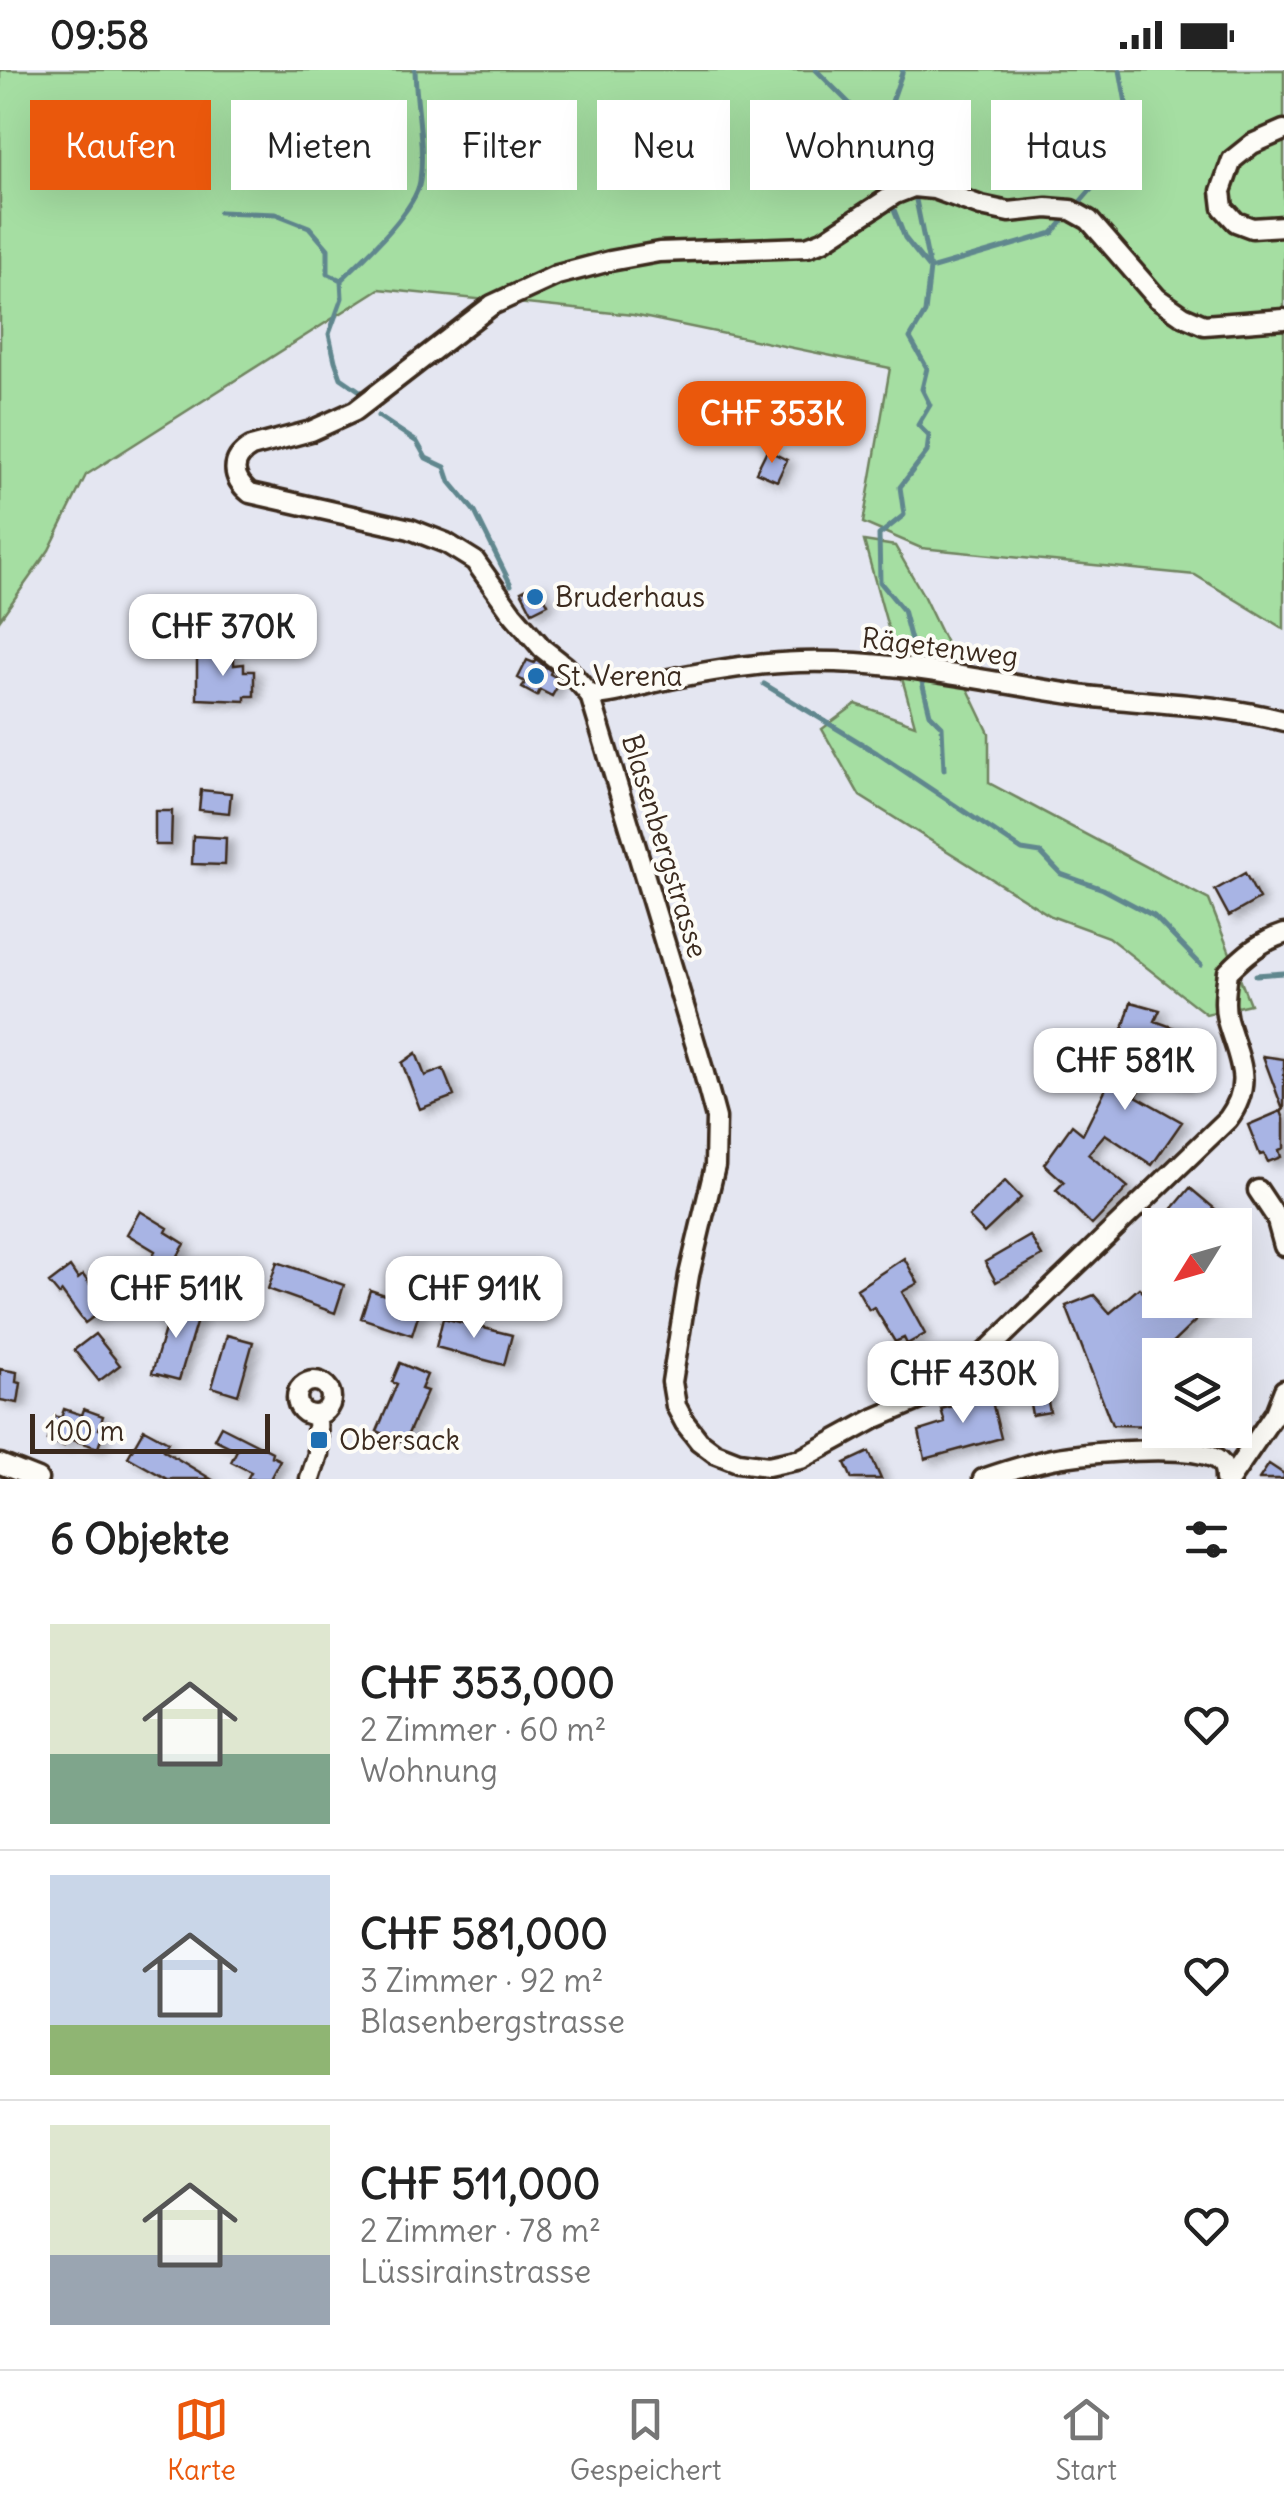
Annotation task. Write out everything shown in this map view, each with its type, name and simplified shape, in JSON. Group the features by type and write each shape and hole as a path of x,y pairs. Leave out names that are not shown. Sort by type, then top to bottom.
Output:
{"street":[{"path":"1284,130 1252,144 1232,160 1221,191 1222,208 1236,222 1252,228 1284,226"},
{"name":"Blasenbergstrasse","path":"1284,319 1204,325 1157,298 1089,220 1070,210 1009,212 934,189 913,187 895,194 823,242 807,247 659,252 540,281 492,305 355,412 311,432 242,452 234,473 250,493 410,529 446,543 475,561 542,648 566,666 590,695 716,1118 715,1166 689,1276 672,1382 676,1406 685,1423 699,1441 715,1452 738,1462 768,1466 801,1459 876,1418 921,1399 964,1372 1228,1120 1244,1087 1242,1062 1226,1016 1228,972 1246,953 1269,938 1284,934"},
{"name":"Rägetenweg","path":"590,695 606,695 678,677 800,662 902,666 1095,697 1208,706 1284,721"},
{"path":"1258,1190 1276,1217 1284,1246"},
{"path":"1228,1479 1275,1412 1284,1390"},
{"path":"310,1479 318,1454 317,1415"},
{"path":"984,1479 1054,1458 1162,1451 1206,1455 1218,1460 1228,1479"},
{"path":"0,1464 38,1479"}],"green space":[{"path":"0,70 1284,70 1284,629 1195,575 921,548 863,523 890,368 633,315 379,289 86,475 49,550 0,619"},
{"path":"864,541 895,546 922,593 989,733 989,783 1209,900 1250,1004 1206,1014 1108,937 1051,916 860,796 822,729 856,704 915,725"}],"building":[{"path":"767,450 787,460 777,481 756,472"},
{"name":"Bruderhaus","path":"537,583 548,604 532,612 521,591"},
{"path":"197,654 234,654 234,665 244,664 244,671 254,671 254,696 245,696 245,701 197,699"},
{"name":"St. Verena","path":"536,659 561,680 552,696 540,690 537,696 522,688 525,682 518,678 527,660 534,663"},
{"path":"201,790 231,793 229,813 199,810"},
{"path":"155,811 172,811 171,845 155,845"},
{"path":"193,836 226,838 225,865 192,864"},
{"path":"1245,873 1259,899 1229,916 1215,890"},
{"path":"1131,1002 1160,1010 1155,1021 1205,1039 1183,1086 1152,1073 1136,1096 1182,1122 1152,1165 1105,1134 1088,1154 1128,1187 1092,1225 1056,1190 1064,1182 1044,1164 1072,1125 1083,1134 1113,1074 1122,1079 1136,1049 1119,1042"},
{"path":"416,1053 425,1076 443,1069 454,1096 420,1109 402,1063"},
{"path":"1263,1056 1284,1059 1283,1110"},
{"path":"1281,1111 1284,1148 1279,1150 1281,1157 1268,1162 1264,1154 1260,1155 1248,1125"},
{"path":"1005,1181 1021,1198 984,1233 969,1217"},
{"path":"1190,1188 1214,1208 1173,1208"},
{"path":"140,1211 185,1244 172,1266 127,1234"},
{"path":"1030,1236 1042,1256 996,1282 985,1262"},
{"path":"904,1258 918,1283 902,1292 925,1334 907,1344 904,1338 895,1342 874,1307 869,1310 857,1289"},
{"path":"277,1262 344,1285 335,1313 268,1289"},
{"path":"70,1267 78,1279 83,1275 107,1307 85,1323 62,1292 59,1295 49,1283"},
{"path":"1139,1288 1142,1318 1199,1318 1178,1338 1142,1338 1142,1426 1112,1425 1066,1306 1094,1295 1110,1313"},
{"path":"370,1290 421,1307 412,1335 361,1318"},
{"path":"173,1302 200,1310 179,1380 152,1373"},
{"path":"443,1318 512,1335 504,1365 436,1347"},
{"path":"95,1334 120,1365 99,1381 74,1350"},
{"path":"227,1335 253,1342 238,1395 212,1387"},
{"path":"400,1363 427,1375 421,1389 427,1391 404,1443 377,1431 397,1384 392,1382"},
{"path":"0,1369 17,1372 16,1382 21,1383 18,1403 0,1400"},
{"path":"1042,1372 1050,1412 1032,1415 1025,1375"},
{"path":"988,1385 1001,1438 925,1459 919,1431 945,1423 941,1409 972,1401 970,1389"},
{"path":"64,1409 82,1415 84,1409 103,1416 99,1429 104,1430 98,1448 67,1438 64,1446 47,1440 55,1416 61,1418"},
{"path":"221,1426 280,1460 270,1479 247,1479 251,1472 231,1462 237,1450 214,1439"},
{"path":"144,1429 168,1442 163,1450 211,1479 167,1479 128,1457"},
{"path":"869,1452 881,1479 852,1479 845,1463"},
{"path":"1269,1464 1284,1474 1284,1479 1259,1479"}],"waterway":[{"path":"360,391 341,378 329,334 342,298 341,280 409,206 420,181 415,70"},
{"path":"816,70 846,100"},
{"path":"892,100 903,70"},
{"path":"1081,201 1133,141 1120,70"},
{"path":"916,200 930,269 925,313 910,338 927,368 922,389 930,405 918,425 929,436 927,452 900,487 904,515 879,535 880,582 903,610 917,663"},
{"path":"894,210 905,238 928,267"},
{"path":"219,212 276,214 309,227 328,249 328,274 341,280"},
{"path":"930,269 1053,233 1063,221"},
{"path":"378,416 417,442 426,458 445,467 450,482 475,512 511,585"},
{"path":"920,674 930,714 942,726 944,770"},
{"path":"764,684 877,753 1022,850 1041,853 1061,874 1103,889 1154,916 1201,965"},
{"path":"1256,975 1284,973"}],"place":[{"name":"Bruderhaus","path":"535,597"},
{"name":"St. Verena","path":"536,676"},
{"name":"Obersack","path":"319,1440"}]}
